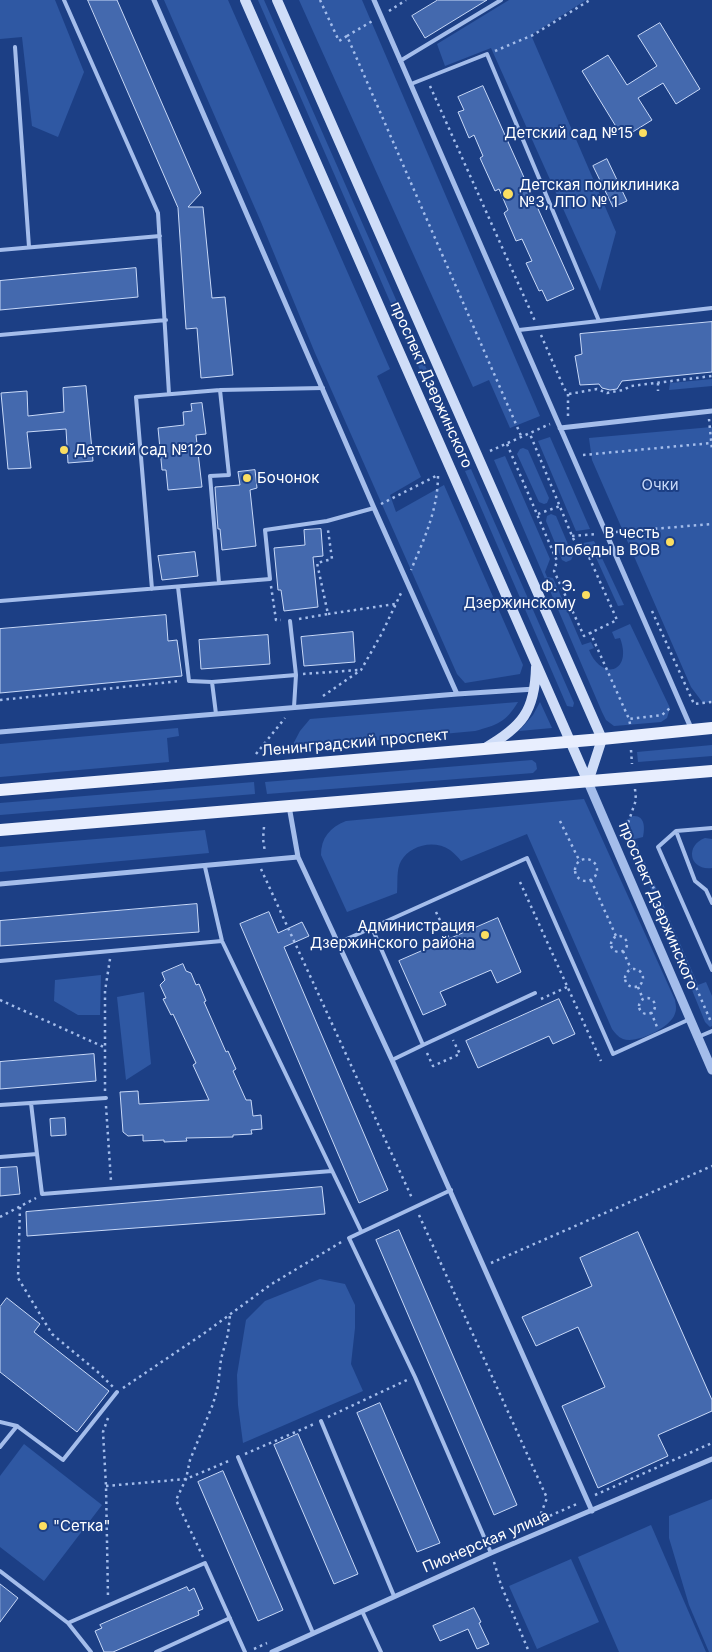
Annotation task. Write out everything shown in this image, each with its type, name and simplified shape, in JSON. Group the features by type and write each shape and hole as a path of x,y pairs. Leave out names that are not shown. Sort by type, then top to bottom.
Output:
{"main road":[{"name":"проспект Дзержинского","path":"245,0 588,782"},
{"name":"проспект Дзержинского","path":"277,0 602,739"},
{"path":"484,748 507,735 524,717 536,689 536,664"},
{"name":"Ленинградский проспект","path":"0,790 571,742 712,728"},
{"path":"588,782 602,739"},
{"path":"0,830 712,771"}],"street":[{"path":"154,0 374,508 457,694"},
{"path":"374,0 692,730"},
{"path":"560,428 710,412"},
{"path":"0,732 536,689"},
{"name":"проспект Дзержинского","path":"588,782 712,1070"},
{"path":"289,806 298,857 451,1190 592,1511"},
{"path":"0,884 298,857"},
{"name":"Пионерская улица","path":"272,1652 491,1553 712,1459"}],"lane":[{"path":"64,0 158,213 169,394"},
{"path":"400,61 501,0"},
{"path":"15,47 29,247"},
{"path":"411,84 487,54 599,321"},
{"path":"0,250 160,236"},
{"path":"519,330 712,308"},
{"path":"0,336 166,320"},
{"path":"152,589 136,397 220,390 323,388"},
{"path":"219,583 210,476 229,474 220,390"},
{"path":"0,602 270,578 265,530 327,521 374,508"},
{"path":"178,587 189,681 212,682 296,675"},
{"path":"290,621 296,675 294,707"},
{"path":"212,682 216,714"},
{"path":"712,828 676,831 658,847 712,970"},
{"path":"676,831 695,881 706,890 712,903"},
{"path":"338,943 527,858 613,1054 690,1019"},
{"path":"205,866 222,941 361,1231"},
{"path":"372,928 423,1045"},
{"path":"0,961 222,941"},
{"path":"392,1060 535,993"},
{"path":"698,1037 712,1031"},
{"path":"0,1105 106,1098"},
{"path":"31,1103 42,1194 332,1171"},
{"path":"0,1157 37,1154"},
{"path":"451,1190 349,1238 414,1377 491,1553"},
{"path":"0,1422 16,1426 63,1460 117,1392"},
{"path":"320,1421 394,1596"},
{"path":"0,1448 16,1426"},
{"path":"238,1457 313,1634"},
{"path":"68,1622 205,1563 245,1652"},
{"path":"0,1571 68,1622 91,1652"},
{"path":"362,1611 381,1652"},
{"path":"156,1652 230,1618"}],"path":[{"path":"320,0 338,41 347,36 522,438"},
{"path":"487,54 533,36 590,0"},
{"path":"426,78 568,394 568,416 572,426"},
{"path":"568,394 597,390 607,393 623,390 631,386 712,376"},
{"path":"658,383 658,391"},
{"path":"710,412 712,450"},
{"path":"490,451 568,416"},
{"path":"507,444 557,561 554,571 584,636 618,620 588,557 579,550 572,536 530,434"},
{"path":"580,448 583,455 712,443"},
{"path":"316,699 361,670 382,633 407,581 432,519 438,493 438,475 374,508"},
{"path":"537,514 560,506"},
{"path":"327,521 332,559 318,563 328,614"},
{"path":"612,524 616,532 712,524"},
{"path":"572,536 606,533"},
{"path":"270,578 276,620 290,621 396,604"},
{"path":"649,605 694,704 712,702"},
{"path":"590,632 629,719"},
{"path":"296,675 361,670"},
{"path":"0,700 189,681"},
{"path":"256,754 294,707"},
{"path":"636,800 627,826 712,1024"},
{"path":"560,821 580,862"},
{"path":"264,827 263,839 267,860"},
{"path":"586,860 596,865 596,875 591,880 584,881 578,877 576,868 580,862 586,860"},
{"path":"260,868 548,1498 538,1521"},
{"path":"591,880 616,936"},
{"path":"520,882 601,1061"},
{"path":"436,912 449,939"},
{"path":"616,936 624,938 627,942 626,948 623,951"},
{"path":"616,936 612,940 612,947 618,952 623,951"},
{"path":"112,950 105,991 106,1048 104,1077 112,1189"},
{"path":"623,951 631,969"},
{"path":"631,969 640,970 644,976 643,982 638,986 629,986 625,981 625,976 631,969"},
{"path":"638,986 643,999"},
{"path":"541,999 567,987"},
{"path":"643,999 653,1001 654,1006 651,1012"},
{"path":"643,999 639,1005 640,1010 643,1013 651,1012"},
{"path":"0,1000 106,1048"},
{"path":"651,1012 660,1032"},
{"path":"423,1045 433,1066 460,1054 453,1040"},
{"path":"484,1266 712,1166"},
{"path":"0,1217 42,1194"},
{"path":"20,1207 18,1278 52,1334 99,1373 117,1392 206,1332 270,1285 349,1238"},
{"path":"205,1563 176,1500 186,1479 190,1460 205,1426 218,1386 221,1358 228,1334 230,1315"},
{"path":"106,1486 186,1479 320,1421 414,1377"},
{"path":"108,1604 103,1432 109,1416"},
{"path":"564,1510 712,1443"},
{"path":"491,1553 501,1585 529,1652"}],"green space":[{"path":"0,0 55,0 84,72 58,137 32,126 22,37 0,39"},
{"path":"164,0 228,0 390,369 377,376 421,477 390,495 396,512 444,485 523,665 520,674 465,683 457,674 315,353 261,222"},
{"path":"258,0 264,0 464,454 458,457"},
{"path":"299,0 362,0 540,416 510,428 489,380 473,387"},
{"path":"509,0 586,0 531,35 616,232 600,291 491,48 445,66 437,44"},
{"path":"712,379 712,386 669,390 670,383"},
{"name":"Очки","path":"712,427 712,702 703,703 691,687 592,460 589,438"},
{"path":"550,437 590,529 576,531 538,441"},
{"path":"523,448 528,450 549,498 547,503 539,502 517,454"},
{"path":"505,456 550,559 545,572 547,577 553,578 582,645 591,642 594,648 589,650 595,660 601,666 614,669 622,659 623,650 620,638 615,639 612,632 630,624 670,708 667,718 661,722 614,726 606,720 494,460"},
{"path":"471,469 574,703 573,707 567,706 465,471"},
{"path":"551,514 556,516 573,556 571,560 566,562 562,560 546,521 547,516"},
{"path":"594,541 624,605 618,606 593,551 583,543"},
{"path":"518,702 500,722 475,731 291,748 300,731 310,719"},
{"path":"540,702 552,728 519,731 533,715"},
{"path":"178,728 179,736 167,738 169,762 0,777 0,744"},
{"path":"712,745 712,756 638,762 637,752"},
{"path":"532,760 536,763 537,769 533,773 267,794 265,782"},
{"path":"254,782 255,794 0,815 0,803"},
{"path":"584,799 675,1000 676,1012 671,1021 659,1030 636,1039 623,1039 612,1029 527,834 461,861 444,847 430,844 416,848 405,855 399,865 397,893 347,912 321,855 325,838 335,826 346,821"},
{"path":"633,816 637,816 642,820 643,837 635,839 698,985 706,982 712,996 712,1026 710,1027 705,1022 626,828 625,821"},
{"path":"205,830 209,853 0,872 0,847"},
{"path":"705,838 712,839 712,868 699,866 692,857 694,846"},
{"path":"101,975 100,1015 78,1015 54,1001 55,980"},
{"path":"144,992 151,1064 126,1080 117,997"},
{"path":"320,1279 345,1284 355,1305 355,1328 351,1364 363,1391 243,1443 238,1405 237,1375 246,1320 265,1301"},
{"name":"\"Сетка\"","path":"24,1444 102,1505 44,1581 0,1547 0,1476"},
{"path":"712,1499 712,1652 709,1652 689,1605 669,1538 669,1516"},
{"path":"651,1525 706,1652 619,1652 578,1557"},
{"path":"571,1559 599,1622 537,1649 509,1586"}],"building":[{"path":"88,0 117,0 201,193 188,207 203,207 212,298 225,297 233,375 201,378 197,328 186,329 178,208"},
{"path":"438,0 487,0 425,38 412,16"},
{"path":"660,23 700,89 676,104 663,83 638,98 652,120 623,138 582,71 608,55 627,85 657,66 638,36"},
{"path":"483,86 574,289 547,301 542,290 539,291 526,263 532,261 522,239 516,241 504,213 508,210 499,189 495,191 480,158 483,156 474,135 469,138 458,112 464,110 458,97"},
{"path":"607,159 627,201 613,207 593,166"},
{"path":"136,268 138,297 0,310 0,281"},
{"path":"712,322 712,372 622,381 617,389 610,390 602,388 599,384 580,385 575,356 582,354 580,334"},
{"path":"86,386 93,461 68,463 66,429 27,432 31,468 8,469 1,393 27,391 28,416 64,412 63,388"},
{"path":"202,403 206,434 196,435 202,487 168,490 166,470 162,470 158,428 184,425 183,412 192,411 191,404"},
{"path":"255,470 257,488 250,490 256,546 222,550 220,529 218,529 215,487 240,485 238,472"},
{"path":"321,529 323,556 313,557 318,607 284,611 281,590 278,590 274,548 305,545 304,530"},
{"path":"195,552 198,576 162,580 158,556"},
{"path":"166,615 168,641 177,640 182,676 0,693 0,629"},
{"path":"353,632 355,662 304,666 301,637"},
{"path":"268,635 270,664 201,669 199,640"},
{"path":"197,904 199,932 0,946 0,921"},
{"path":"269,912 278,933 302,922 309,936 284,947 388,1190 359,1203 240,924"},
{"path":"498,918 521,972 497,983 491,970 440,992 446,1005 423,1015 399,961"},
{"path":"183,964 186,971 191,973 196,985 199,984 206,1001 204,1002 226,1052 228,1051 236,1069 233,1071 246,1100 251,1100 253,1116 261,1115 262,1129 251,1130 252,1134 233,1135 233,1137 186,1138 187,1141 164,1142 164,1140 143,1141 143,1135 128,1136 123,1132 120,1092 138,1091 139,1104 209,1100 193,1065 196,1063 173,1014 171,1015 163,999 166,998 160,985 165,980 162,973"},
{"path":"559,999 575,1034 553,1044 549,1036 478,1068 466,1041"},
{"path":"94,1054 96,1081 0,1089 0,1062"},
{"path":"65,1118 66,1135 51,1136 50,1119"},
{"path":"17,1167 20,1194 0,1196 0,1168"},
{"path":"322,1187 325,1214 27,1236 26,1212"},
{"path":"399,1230 517,1505 494,1515 376,1240"},
{"path":"638,1232 712,1400 712,1411 658,1435 668,1456 598,1488 562,1406 605,1387 578,1327 536,1346 522,1317 592,1286 580,1258"},
{"path":"7,1298 40,1324 34,1332 109,1391 77,1432 0,1372 0,1307"},
{"path":"380,1403 440,1543 417,1552 357,1413"},
{"path":"298,1434 358,1574 334,1584 274,1445"},
{"path":"223,1471 283,1610 258,1621 198,1482"},
{"path":"0,1584 18,1598 0,1622"},
{"path":"187,1587 189,1591 194,1588 203,1609 198,1611 199,1615 113,1652 104,1652 95,1631 102,1628 100,1625"},
{"path":"474,1608 489,1644 477,1649 468,1629 440,1641 433,1626"}],"place":[{"name":"Детский сад №15","path":"643,133"},
{"name":"Детская поликлиника №3, ЛПО № 1","path":"508,194"},
{"name":"Детский сад №120","path":"64,450"},
{"name":"Бочонок","path":"247,478"},
{"name":"В честь Победы в ВОВ","path":"670,542"},
{"name":"Ф. Э. Дзержинскому","path":"586,595"},
{"name":"Администрация Дзержинского района","path":"485,935"},
{"name":"\"Сетка\"","path":"43,1526"}]}
